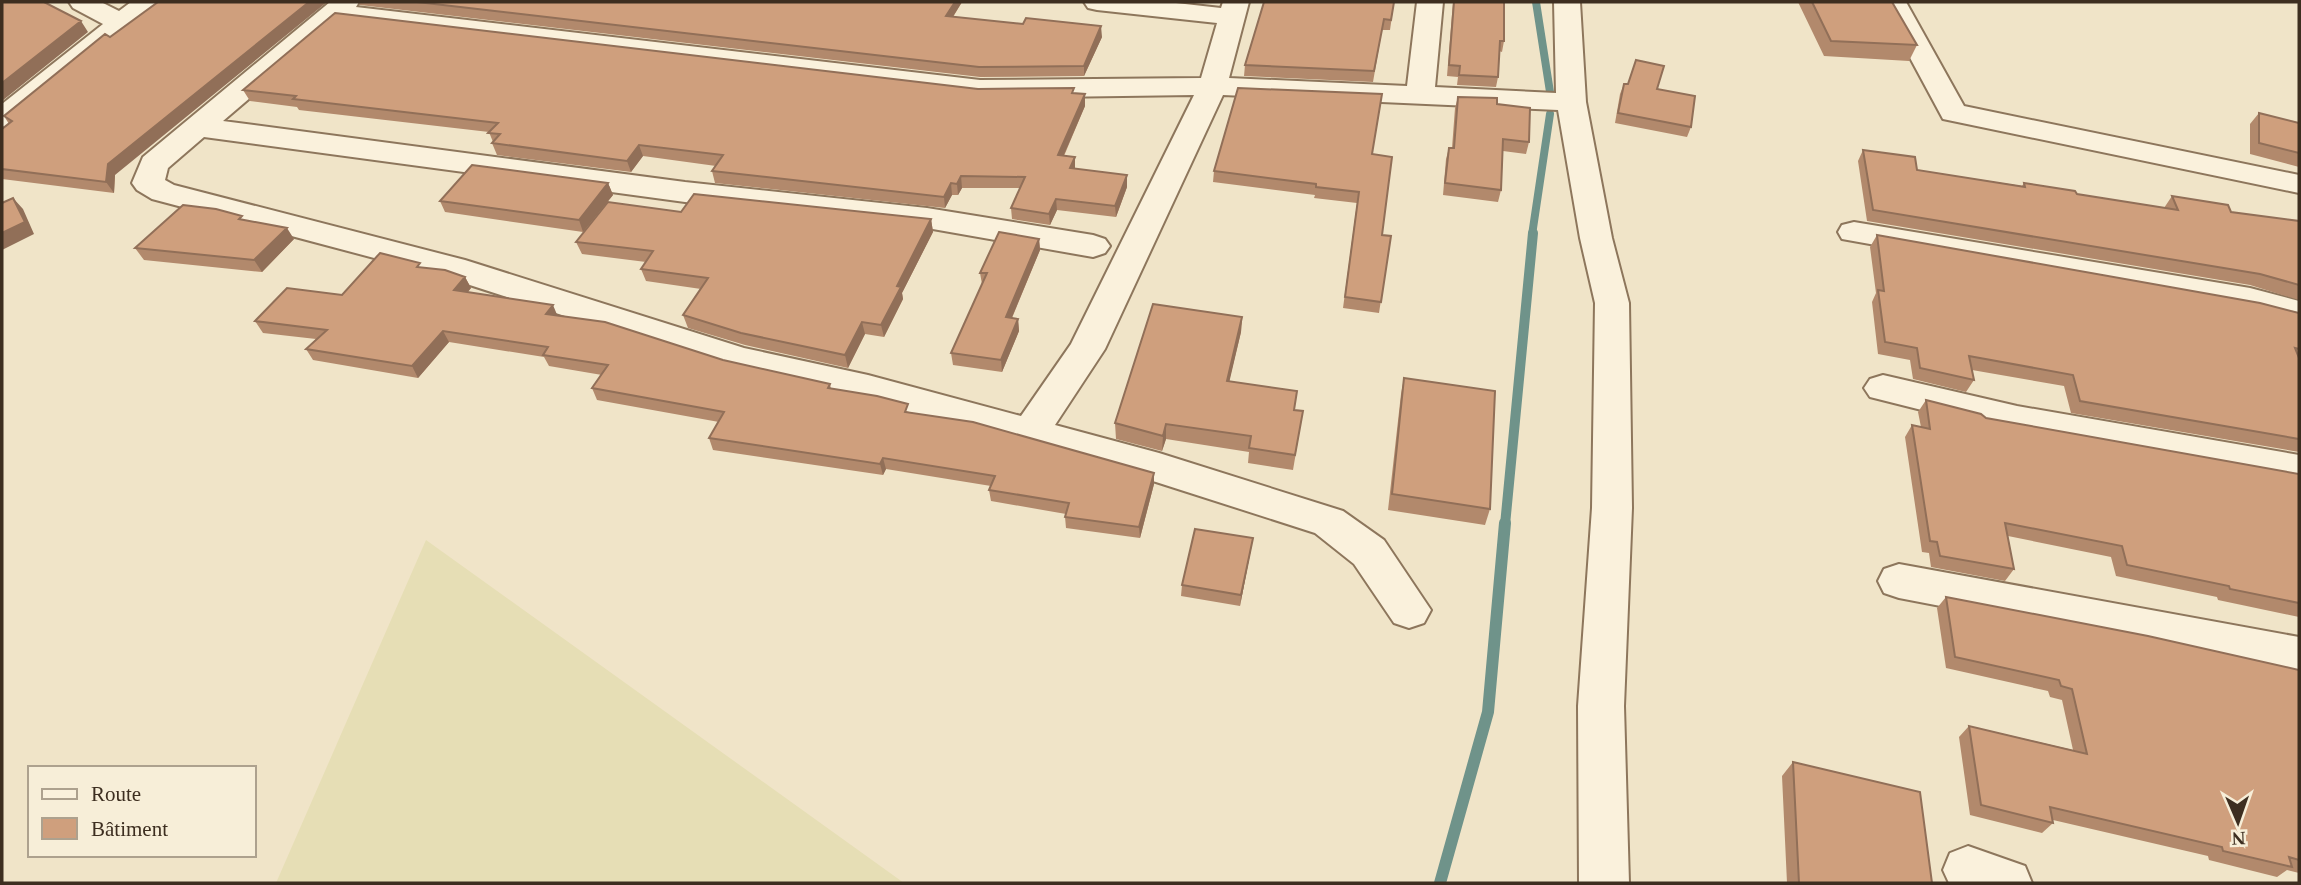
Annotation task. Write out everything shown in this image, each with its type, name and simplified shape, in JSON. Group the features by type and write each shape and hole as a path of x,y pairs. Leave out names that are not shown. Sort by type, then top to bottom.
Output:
{"street":[{"path":"82,2 121,23"},
{"path":"2,118 147,2"},
{"path":"1030,432 1087,349 1213,86 1234,10 1097,2"},
{"path":"1420,95 1430,2"},
{"path":"1567,2 1571,102 1596,238 1612,303 1612,508 1601,706 1604,883"},
{"path":"1893,2 1953,113 2299,184"},
{"path":"1409,610 1369,552 1329,522 1159,468 1030,432 868,388 741,360 453,268 163,192 148,183 154,164 340,7 980,89 1213,86 1571,102"},
{"path":"198,127 685,192 928,218 1093,246"},
{"path":"1854,232 2250,300 2299,313"},
{"path":"1883,388 2017,420 2299,470"},
{"path":"1899,582 2299,656"}],"shaded area":[{"path":"426,540 904,883 276,883"}],"building":[{"path":"2,2 44,2 81,21 2,83"},
{"path":"158,2 309,2 108,164 106,182 2,169 2,129 12,121 4,116 105,34 110,37"},
{"path":"417,2 955,2 946,16 1023,24 1026,18 1101,26 1084,66 979,67"},
{"path":"1264,2 1394,2 1391,20 1384,19 1374,71 1245,65"},
{"path":"1454,2 1504,2 1504,41 1500,41 1498,77 1459,75 1460,66 1449,65"},
{"path":"1812,2 1892,2 1917,45 1831,41"},
{"path":"335,13 978,89 1074,88 1072,93 1085,94 1058,155 1075,157 1070,168 1127,175 1115,206 1056,199 1049,214 1011,208 1025,177 961,176 957,184 951,183 944,197 712,171 723,155 639,145 627,161 492,143 500,134 488,133 498,123 293,99 296,96 243,90"},
{"path":"1636,60 1664,66 1657,89 1695,96 1691,127 1618,113 1624,84 1628,84"},
{"path":"1238,88 1382,94 1372,154 1392,157 1382,235 1391,236 1381,302 1345,297 1359,192 1214,171"},
{"path":"1458,97 1497,98 1497,104 1530,108 1529,142 1503,139 1501,190 1445,183 1449,148 1454,148"},
{"path":"2259,113 2299,123 2299,153 2259,143"},
{"path":"1863,150 1915,157 1917,170 2025,187 2024,183 2178,210 2172,196 2228,205 2231,212 2299,221 2299,285 2260,274 1873,210"},
{"path":"472,165 608,183 579,220 440,201"},
{"path":"694,194 931,219 897,286 901,287 881,325 862,322 845,355 741,333 683,315 708,278 641,269 653,251 576,242 608,202 681,212"},
{"path":"13,198 25,222 2,233 2,203"},
{"path":"183,205 216,209 242,216 239,219 287,228 254,260 135,248"},
{"path":"999,232 1039,239 1006,317 1018,319 1001,360 951,353 987,273 980,273"},
{"path":"1877,235 2260,303 2299,313 2299,349 2295,348 2299,358 2299,439 2080,401 2073,375 1969,356 1974,380 1920,368 1917,348 1885,342 1878,290 1884,291"},
{"path":"380,253 420,263 417,267 445,270 465,277 454,290 553,305 546,314 605,322 723,360 830,384 828,388 908,404 905,412 973,422 1154,473 1139,527 1065,517 1069,503 989,490 995,476 883,458 880,464 709,438 724,412 592,388 608,365 543,355 548,347 443,331 412,366 306,349 327,330 255,321 287,288 342,295"},
{"path":"1153,304 1242,317 1227,381 1297,391 1294,410 1303,411 1295,455 1249,448 1251,436 1166,424 1163,436 1115,423"},
{"path":"1404,378 1495,391 1490,509 1392,494"},
{"path":"1926,400 1981,414 1986,418 2299,474 2299,603 2127,565 2122,546 2005,523 2014,569 1940,556 1937,542 1930,541 1912,425 1930,429"},
{"path":"1195,529 1253,538 1241,595 1182,585"},
{"path":"1946,597 2148,636 2299,670 2299,860 2289,857 2292,867 2223,851 2222,847 2050,807 2053,823 1981,805 1969,726 2087,754 2072,689 2061,686 2059,680 1955,657"},
{"path":"1793,762 1920,792 1932,883 1799,883"}],"waterway":[{"path":"1536,2 1550,92"},
{"path":"1532,235 1550,114"},
{"path":"1505,525 1533,233"},
{"path":"1440,883 1488,712 1505,523"}]}
